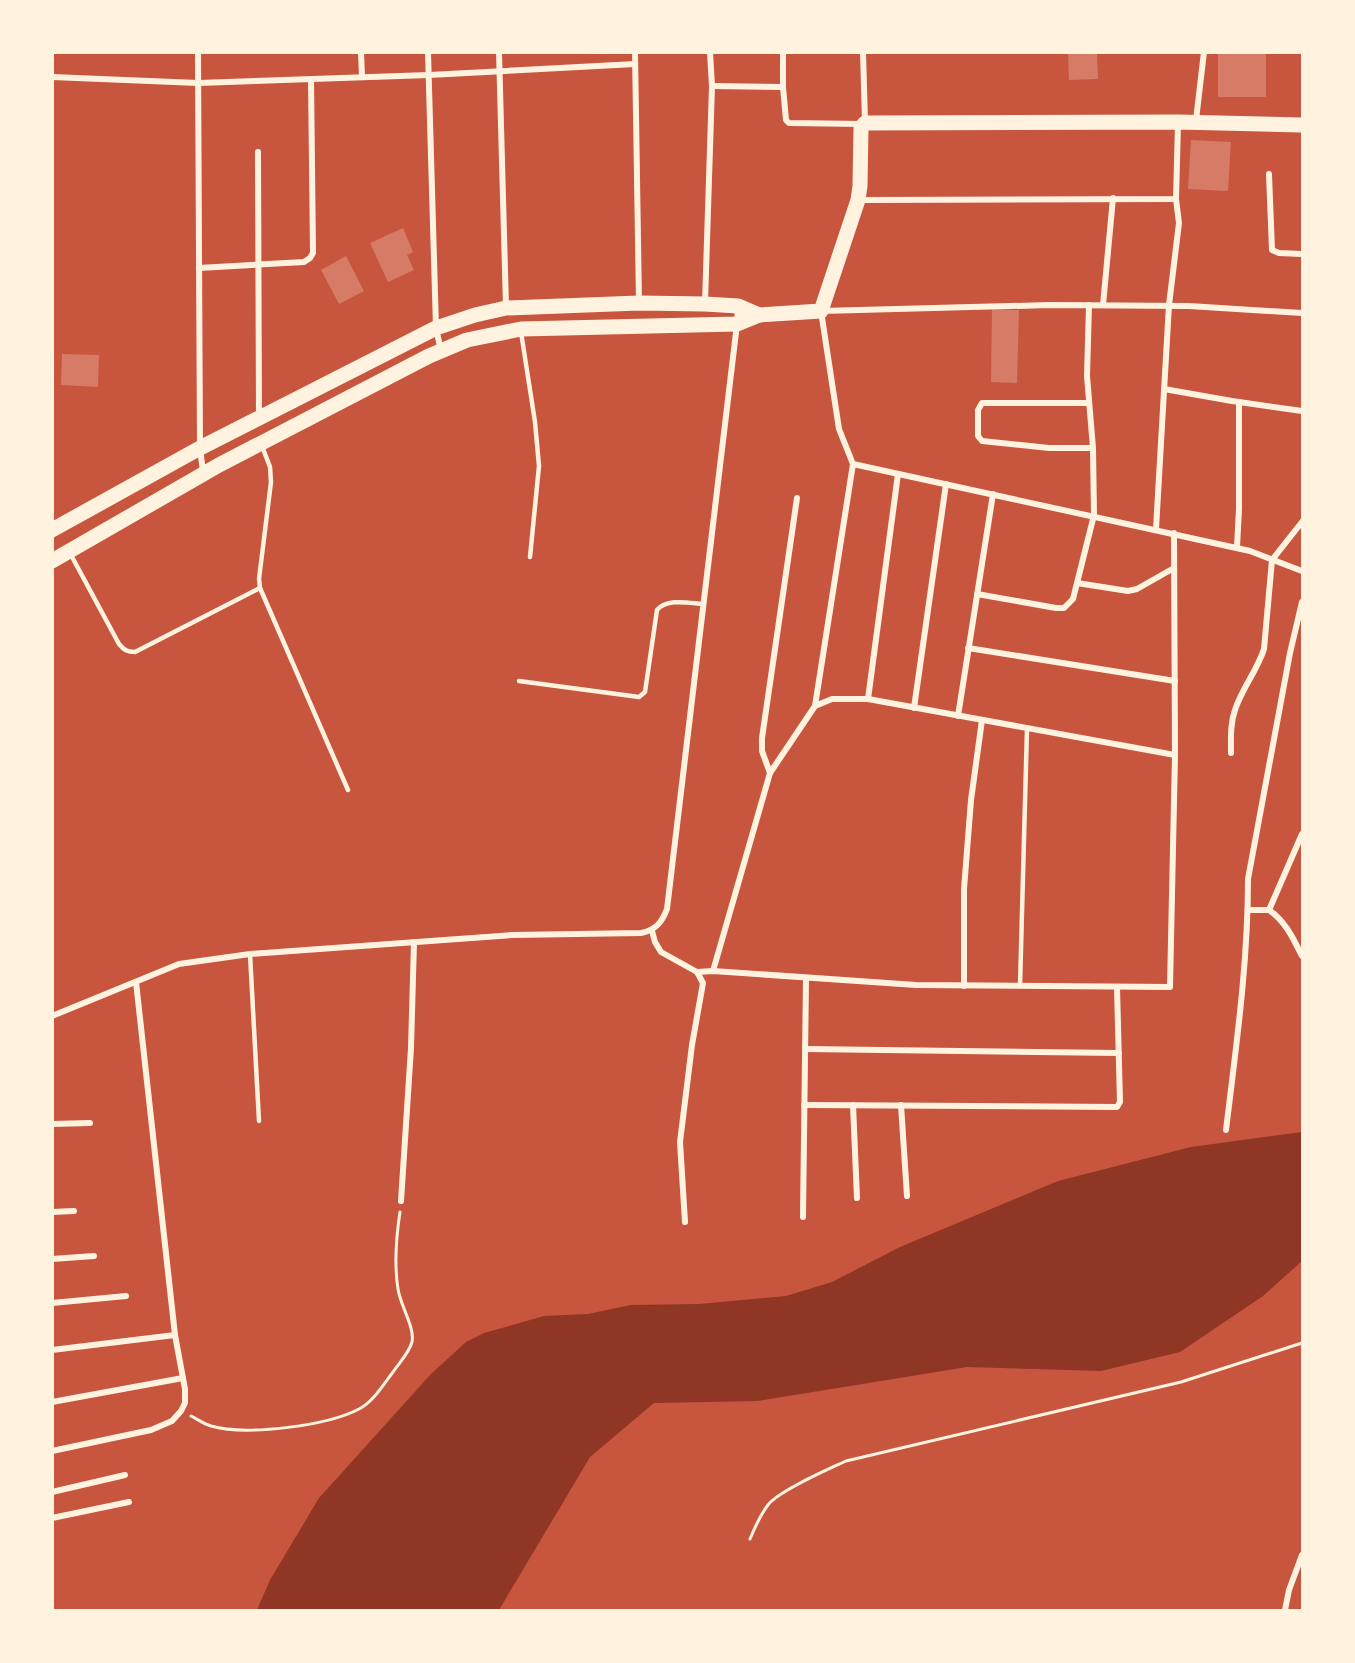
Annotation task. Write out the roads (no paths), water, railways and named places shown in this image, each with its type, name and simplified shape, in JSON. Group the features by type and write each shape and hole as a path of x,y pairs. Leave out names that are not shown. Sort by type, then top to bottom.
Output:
{"main road":[{"path":"52,561 261,443 467,340 521,329 737,324 759,315 821,311 858,200 863,124 1178,122 1302,125"},
{"path":"52,530 200,448 436,328 475,315 506,308 639,303 738,306 759,315"}],"street":[{"path":"198,52 200,448 204,474"},
{"path":"362,52 362,77"},
{"path":"429,52 436,328 441,351"},
{"path":"499,52 506,308"},
{"path":"635,52 639,303"},
{"path":"705,304 712,86 710,52"},
{"path":"783,52 783,87 786,120 789,123 863,124 863,52"},
{"path":"1196,123 1204,52"},
{"path":"52,77 198,83 429,75 635,64"},
{"path":"199,268 304,262 310,258 312,253 310,79"},
{"path":"712,86 783,87"},
{"path":"1156,529 1169,305 1179,223 1176,199 1178,122"},
{"path":"258,152 259,419"},
{"path":"1269,174 1272,250 1279,253 1302,254"},
{"path":"1103,305 1113,198"},
{"path":"858,200 1176,199"},
{"path":"977,594 1056,608 1064,608 1073,599 1094,515 1093,448 1086,376 1089,305"},
{"path":"713,971 770,773 815,706 853,464 838,429 821,311 1169,305 1302,313"},
{"path":"52,1016 179,964 250,954 512,935 641,933 652,931 664,919 704,604 738,306"},
{"path":"1164,389 1302,411"},
{"path":"1237,547 1239,402"},
{"path":"1088,403 982,403 978,410 978,436 982,441 1048,448 1093,448"},
{"path":"853,464 1237,547 1302,571"},
{"path":"868,699 898,474"},
{"path":"914,708 946,484"},
{"path":"957,716 993,494"},
{"path":"770,773 762,751 762,738 797,498"},
{"path":"1230,753 1232,719 1260,661 1265,643 1272,560 1302,522"},
{"path":"697,972 713,971 916,985 1170,987 1175,755 1174,533"},
{"path":"1077,583 1128,591 1137,589 1174,568"},
{"path":"1226,1130 1241,1007 1248,879 1268,764 1302,602"},
{"path":"968,648 1174,681"},
{"path":"815,706 832,699 868,699 1175,755"},
{"path":"964,986 964,889 971,800 982,720"},
{"path":"1269,910 1302,834"},
{"path":"1248,910 1269,910 1281,918 1302,956"},
{"path":"652,931 661,952 697,972 703,983 692,1045 680,1142 685,1222"},
{"path":"401,1201 411,1048 414,942"},
{"path":"803,1217 806,978"},
{"path":"52,1451 151,1430 172,1421 181,1411 184,1403 183,1378 175,1335 136,982"},
{"path":"804,1105 1117,1107 1120,1102 1117,987"},
{"path":"805,1049 1119,1053"},
{"path":"853,1105 857,1197"},
{"path":"902,1105 907,1196"},
{"path":"52,1124 90,1123"},
{"path":"52,1212 74,1211"},
{"path":"52,1259 94,1256"},
{"path":"52,1303 126,1296"},
{"path":"52,1350 175,1335"},
{"path":"52,1401 183,1378"},
{"path":"52,1492 125,1476"},
{"path":"52,1518 129,1502"},
{"path":"1285,1611 1289,1590 1302,1556"}],"lane":[{"path":"521,329 539,466 530,557"},
{"path":"261,443 270,467 271,482 260,588 348,790"},
{"path":"69,551 118,644 129,652 135,652 260,588"},
{"path":"519,681 639,697 645,692 657,610 661,605 667,603 704,604"},
{"path":"1020,986 1027,729"},
{"path":"250,954 259,1121"}]}
